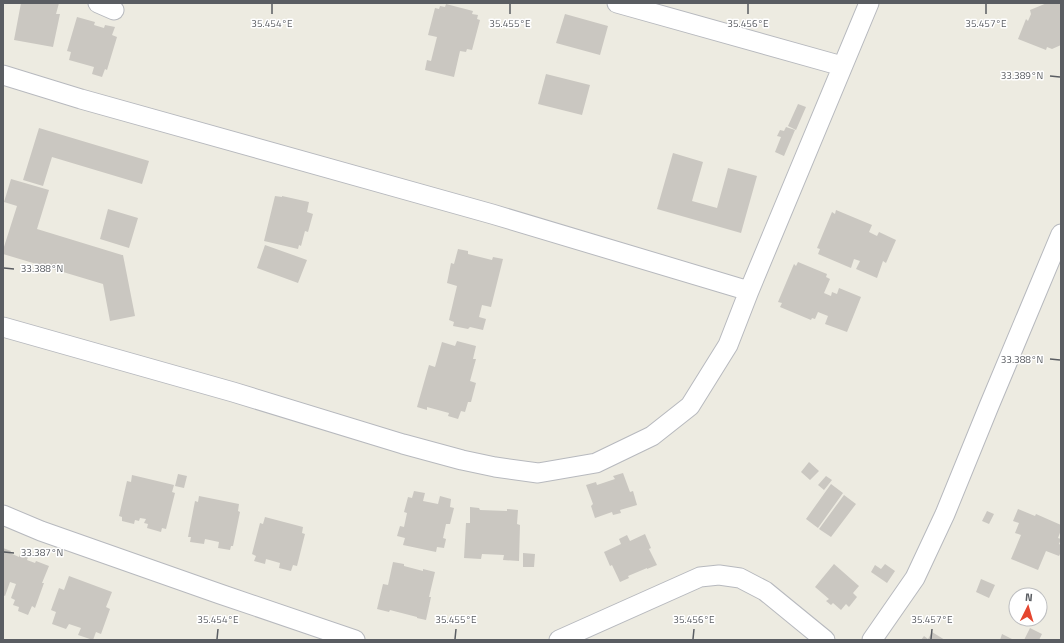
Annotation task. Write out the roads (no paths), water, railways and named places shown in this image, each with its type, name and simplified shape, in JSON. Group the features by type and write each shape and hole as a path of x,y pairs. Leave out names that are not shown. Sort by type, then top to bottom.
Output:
{"street":[{"path":"617,3 842,66"},
{"path":"3,327 233,392 462,460 495,467 538,473 596,463 652,436 690,406 728,345 869,3"},
{"path":"3,75 81,99 492,214 749,291"},
{"path":"872,640 915,578 945,514 1059,241"},
{"path":"3,514 41,530 220,594 355,640"},
{"path":"559,640 700,577 719,575 740,578 765,591 825,640"}]}
